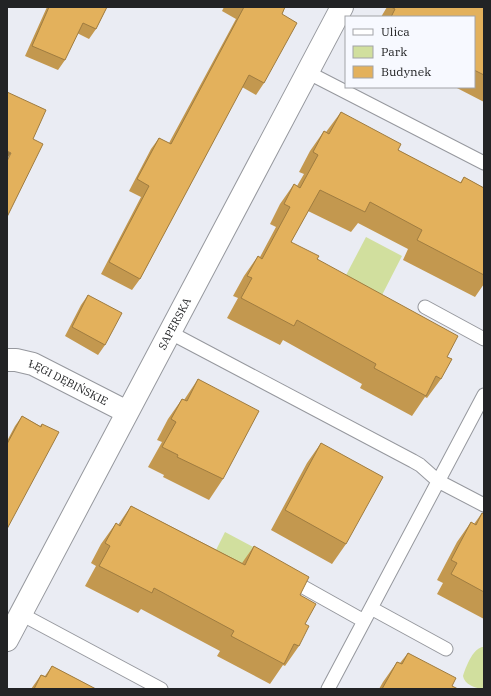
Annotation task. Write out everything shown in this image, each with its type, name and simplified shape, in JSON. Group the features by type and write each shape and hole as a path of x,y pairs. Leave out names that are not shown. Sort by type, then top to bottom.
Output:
{"street":[{"name":"SAPERSKA","path":"7,640 342,7"},
{"name":"ŁĘGI DĘBIŃSKIE","path":"7,360 16,360 33,364 127,412"}],"lane":[{"path":"307,72 484,163"},
{"path":"425,307 484,339"},
{"path":"169,332 413,461 420,465 438,481 484,505"},
{"path":"328,689 484,395"},
{"path":"282,576 364,622"},
{"path":"371,608 446,648"},
{"path":"21,614 161,689"}],"green space":[{"path":"366,237 402,256 380,299 344,279"},
{"path":"225,532 257,549 247,568 215,552"},
{"path":"484,647 484,689 471,686 463,676 472,655"}],"building":[{"path":"49,7 107,7 96,29 83,23 65,60 32,46"},
{"path":"244,7 285,7 282,14 297,23 264,83 249,75 140,279 109,262 149,186 137,179 159,138 171,144"},
{"path":"391,7 484,7 484,75 475,70 475,16 392,16 395,9"},
{"path":"7,92 46,110 33,139 43,144 7,217 7,161 11,153 7,151"},
{"path":"341,112 401,144 398,150 461,183 464,177 484,188 484,275 417,240 422,230 370,202 365,212 320,190 291,242 319,256 317,259 458,336 447,357 452,359 441,379 436,376 426,396 374,368 376,364 297,320 294,326 241,298 252,278 247,276 258,256 262,259 290,207 284,204 294,184 300,188 318,155 313,152 324,131 329,134"},
{"path":"88,295 122,313 105,345 72,327"},
{"path":"198,379 259,411 223,479 177,457 178,455 162,447 176,422 171,419 182,399 187,401"},
{"path":"22,416 41,427 42,424 59,432 7,529 7,444"},
{"path":"321,443 383,477 346,544 285,510"},
{"path":"131,506 245,565 254,546 309,577 300,595 316,604 305,624 309,626 299,646 294,644 284,664 231,636 234,631 154,588 152,593 99,566 110,546 105,543 116,523 120,526"},
{"path":"482,513 484,514 484,592 451,574 457,563 451,560 471,522 476,525"},
{"path":"408,653 456,678 452,686 458,689 382,689 397,662 402,664"},
{"path":"52,666 96,689 34,689 41,675 46,677"}]}
